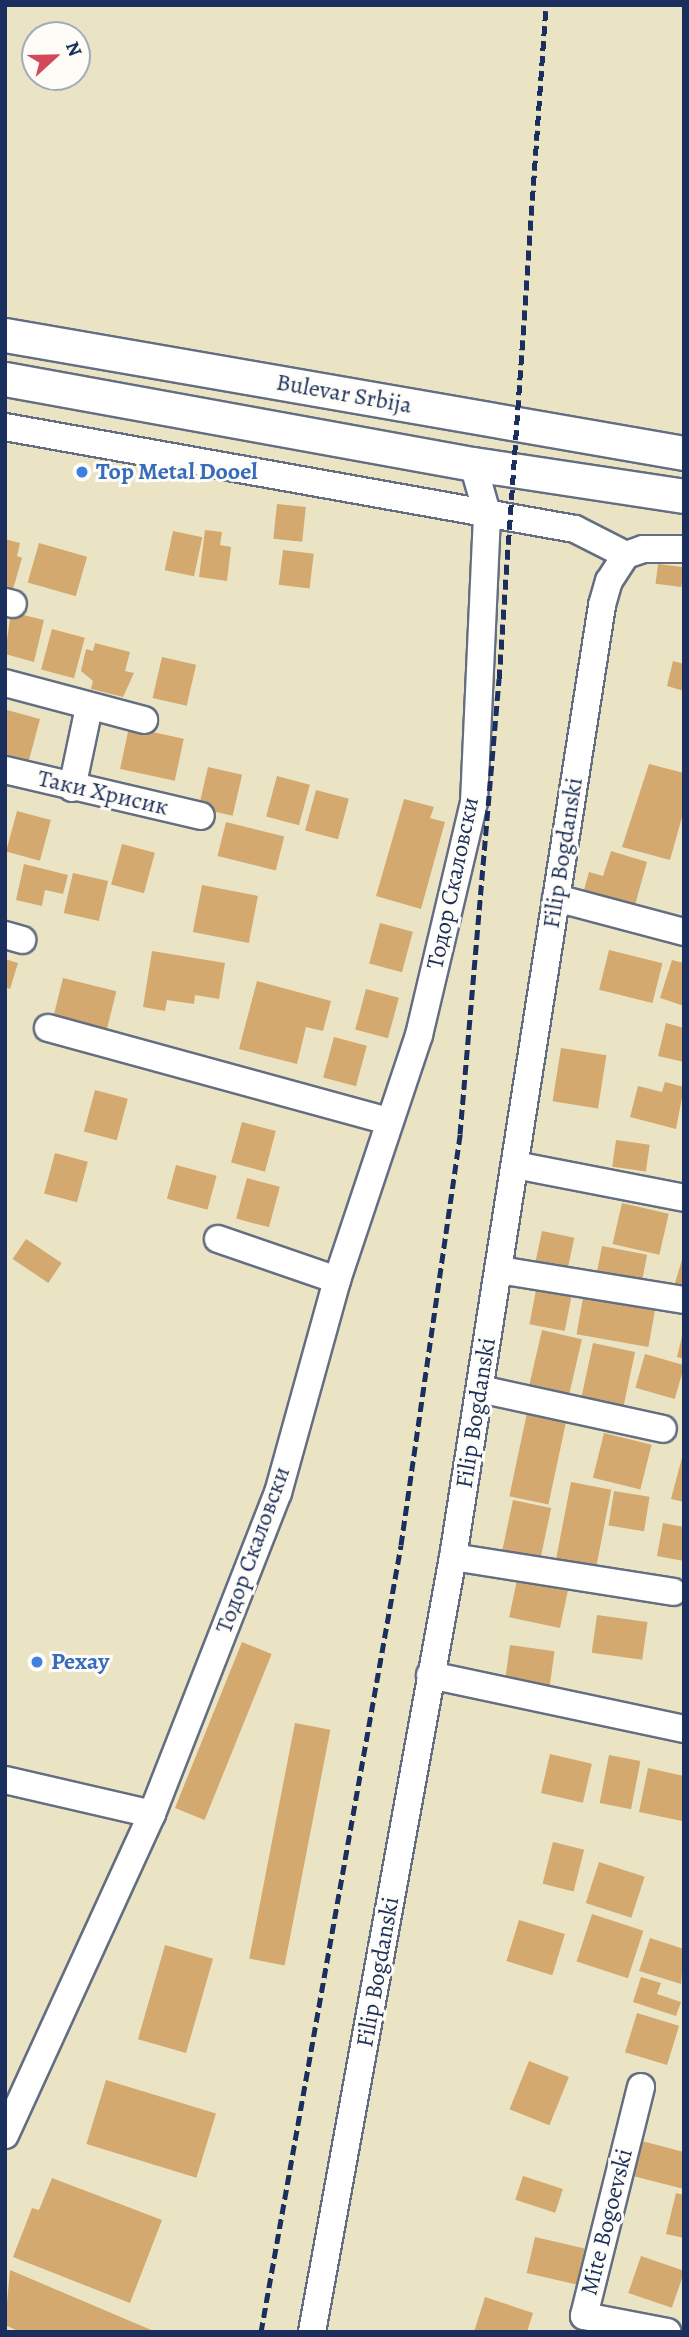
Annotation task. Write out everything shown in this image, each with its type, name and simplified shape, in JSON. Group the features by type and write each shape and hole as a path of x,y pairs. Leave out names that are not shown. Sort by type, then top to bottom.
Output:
{"street":[{"name":"Bulevar Srbija","path":"5,335 684,453"},
{"name":"Bulevar Srbija","path":"5,379 473,464 684,496"},
{"path":"5,428 575,529 626,555 663,546 684,549"},
{"name":"Тодор Скаловски","path":"5,2135 152,1814 278,1493 337,1280 419,1035 474,802 487,513 473,464"},
{"name":"Filip Bogdanski","path":"312,2332 453,1557 602,605 616,566 626,555"},
{"path":"5,683 144,720"},
{"path":"72,788 89,707"},
{"name":"Таки Хрисик","path":"5,770 72,788 201,816"},
{"path":"556,898 684,932"},
{"path":"48,1028 389,1121"},
{"path":"515,1165 684,1198"},
{"path":"218,1239 337,1280"},
{"path":"499,1270 684,1300"},
{"path":"480,1389 663,1429"},
{"path":"453,1557 673,1592"},
{"path":"430,1675 684,1729"},
{"path":"5,1780 152,1814"},
{"name":"Mite Bogoevski","path":"642,2087 584,2316 667,2332"}],"building":[{"path":"277,504 306,507 302,542 273,539"},
{"path":"205,530 222,532 220,545 231,547 227,581 199,577"},
{"path":"173,531 202,537 194,576 165,570"},
{"path":"5,539 20,543 17,556 22,558 11,596 5,594"},
{"path":"39,543 87,557 76,596 28,582"},
{"path":"283,550 314,554 310,589 279,585"},
{"path":"658,564 684,567 681,587 656,584"},
{"path":"11,612 44,620 34,662 5,654"},
{"path":"52,629 85,638 74,678 41,670"},
{"path":"95,643 130,652 125,671 134,673 123,697 91,689 93,681 81,671 86,649 93,651"},
{"path":"162,657 196,665 187,706 153,698"},
{"path":"673,661 684,664 684,691 667,686"},
{"path":"7,710 40,719 29,760 5,754"},
{"path":"129,727 184,739 175,781 120,769"},
{"path":"649,764 684,773 684,810 670,860 622,847"},
{"path":"208,767 242,775 233,816 199,808"},
{"path":"277,776 310,785 299,825 266,817"},
{"path":"316,790 349,799 338,839 305,831"},
{"path":"404,799 434,807 430,818 445,822 421,909 376,896"},
{"path":"17,811 51,820 40,861 6,852"},
{"path":"226,822 284,837 276,870 218,856"},
{"path":"122,844 155,853 144,893 111,885"},
{"path":"611,851 647,862 635,905 584,890 589,872 603,876"},
{"path":"24,864 68,875 63,894 45,890 42,906 16,900"},
{"path":"73,873 108,881 99,921 64,913"},
{"path":"202,885 258,896 249,943 193,932"},
{"path":"380,923 413,932 402,972 369,964"},
{"path":"609,950 662,963 652,1003 599,990"},
{"path":"152,951 225,963 219,999 195,995 194,1004 167,1000 165,1011 143,1007"},
{"path":"5,959 18,963 10,989 5,987"},
{"path":"672,960 684,963 684,1006 660,998"},
{"path":"63,978 116,991 105,1035 52,1022"},
{"path":"257,981 331,1001 323,1031 306,1027 297,1064 239,1049"},
{"path":"366,989 399,998 388,1038 355,1030"},
{"path":"666,1023 684,1028 684,1062 658,1056"},
{"path":"334,1037 367,1046 356,1086 323,1078"},
{"path":"561,1048 606,1055 598,1109 553,1101"},
{"path":"665,1082 684,1087 676,1129 630,1117 638,1086 662,1092"},
{"path":"95,1090 128,1099 117,1140 84,1132"},
{"path":"242,1122 276,1131 265,1172 231,1163"},
{"path":"616,1140 650,1145 646,1171 612,1167"},
{"path":"55,1153 88,1162 77,1202 44,1194"},
{"path":"176,1165 217,1176 208,1210 167,1199"},
{"path":"247,1178 280,1187 269,1227 236,1219"},
{"path":"622,1203 669,1214 659,1255 613,1244"},
{"path":"542,1231 574,1238 567,1271 535,1264"},
{"path":"26,1239 62,1263 48,1283 13,1259"},
{"path":"602,1246 647,1255 641,1287 596,1278"},
{"path":"684,1253 684,1296 672,1293"},
{"path":"538,1280 573,1287 565,1331 529,1324"},
{"path":"584,1292 656,1305 648,1347 577,1334"},
{"path":"684,1328 684,1359 677,1357"},
{"path":"542,1330 582,1339 569,1395 529,1386"},
{"path":"593,1343 635,1352 623,1408 581,1399"},
{"path":"645,1354 684,1365 675,1399 635,1388"},
{"path":"527,1413 566,1421 548,1504 509,1496"},
{"path":"604,1433 652,1445 640,1489 593,1478"},
{"path":"684,1450 684,1502 671,1499"},
{"path":"571,1482 611,1490 596,1570 555,1562"},
{"path":"614,1491 650,1497 644,1531 609,1526"},
{"path":"513,1500 551,1508 540,1559 502,1551"},
{"path":"663,1523 684,1527 684,1561 657,1556"},
{"path":"517,1580 568,1591 560,1628 509,1617"},
{"path":"597,1615 648,1622 642,1660 592,1653"},
{"path":"242,1642 272,1654 205,1820 175,1808"},
{"path":"510,1645 555,1651 549,1690 505,1684"},
{"path":"295,1723 330,1730 285,1965 249,1959"},
{"path":"550,1754 592,1764 583,1803 541,1793"},
{"path":"609,1755 640,1761 631,1809 600,1803"},
{"path":"648,1768 684,1776 682,1821 639,1812"},
{"path":"553,1842 584,1850 574,1891 543,1884"},
{"path":"599,1862 645,1877 631,1918 586,1903"},
{"path":"592,1914 643,1931 628,1978 577,1962"},
{"path":"519,1920 565,1934 552,1975 506,1961"},
{"path":"650,1938 684,1949 681,1984 639,1971"},
{"path":"165,1945 213,1959 186,2053 138,2039"},
{"path":"641,1977 661,1983 657,1994 681,2002 676,2016 633,2002"},
{"path":"637,2013 679,2026 667,2065 625,2052"},
{"path":"529,2061 569,2077 549,2125 510,2109"},
{"path":"106,2080 216,2114 196,2178 86,2144"},
{"path":"638,2140 684,2152 684,2189 629,2175"},
{"path":"523,2176 563,2189 555,2213 515,2200"},
{"path":"52,2178 162,2220 130,2303 13,2257 32,2208 39,2210"},
{"path":"676,2193 684,2195 684,2238 666,2234"},
{"path":"535,2237 585,2248 576,2285 527,2273"},
{"path":"641,2256 684,2271 672,2308 628,2293"},
{"path":"10,2270 156,2332 20,2332 5,2325"},
{"path":"485,2297 533,2313 527,2332 474,2332"}],"railway":[{"path":"261,2332 401,1545 460,1134 499,679 546,5"}],"place":[{"name":"Top Metal Dooel","path":"82,472"},
{"name":"Рехау","path":"37,1662"}]}
